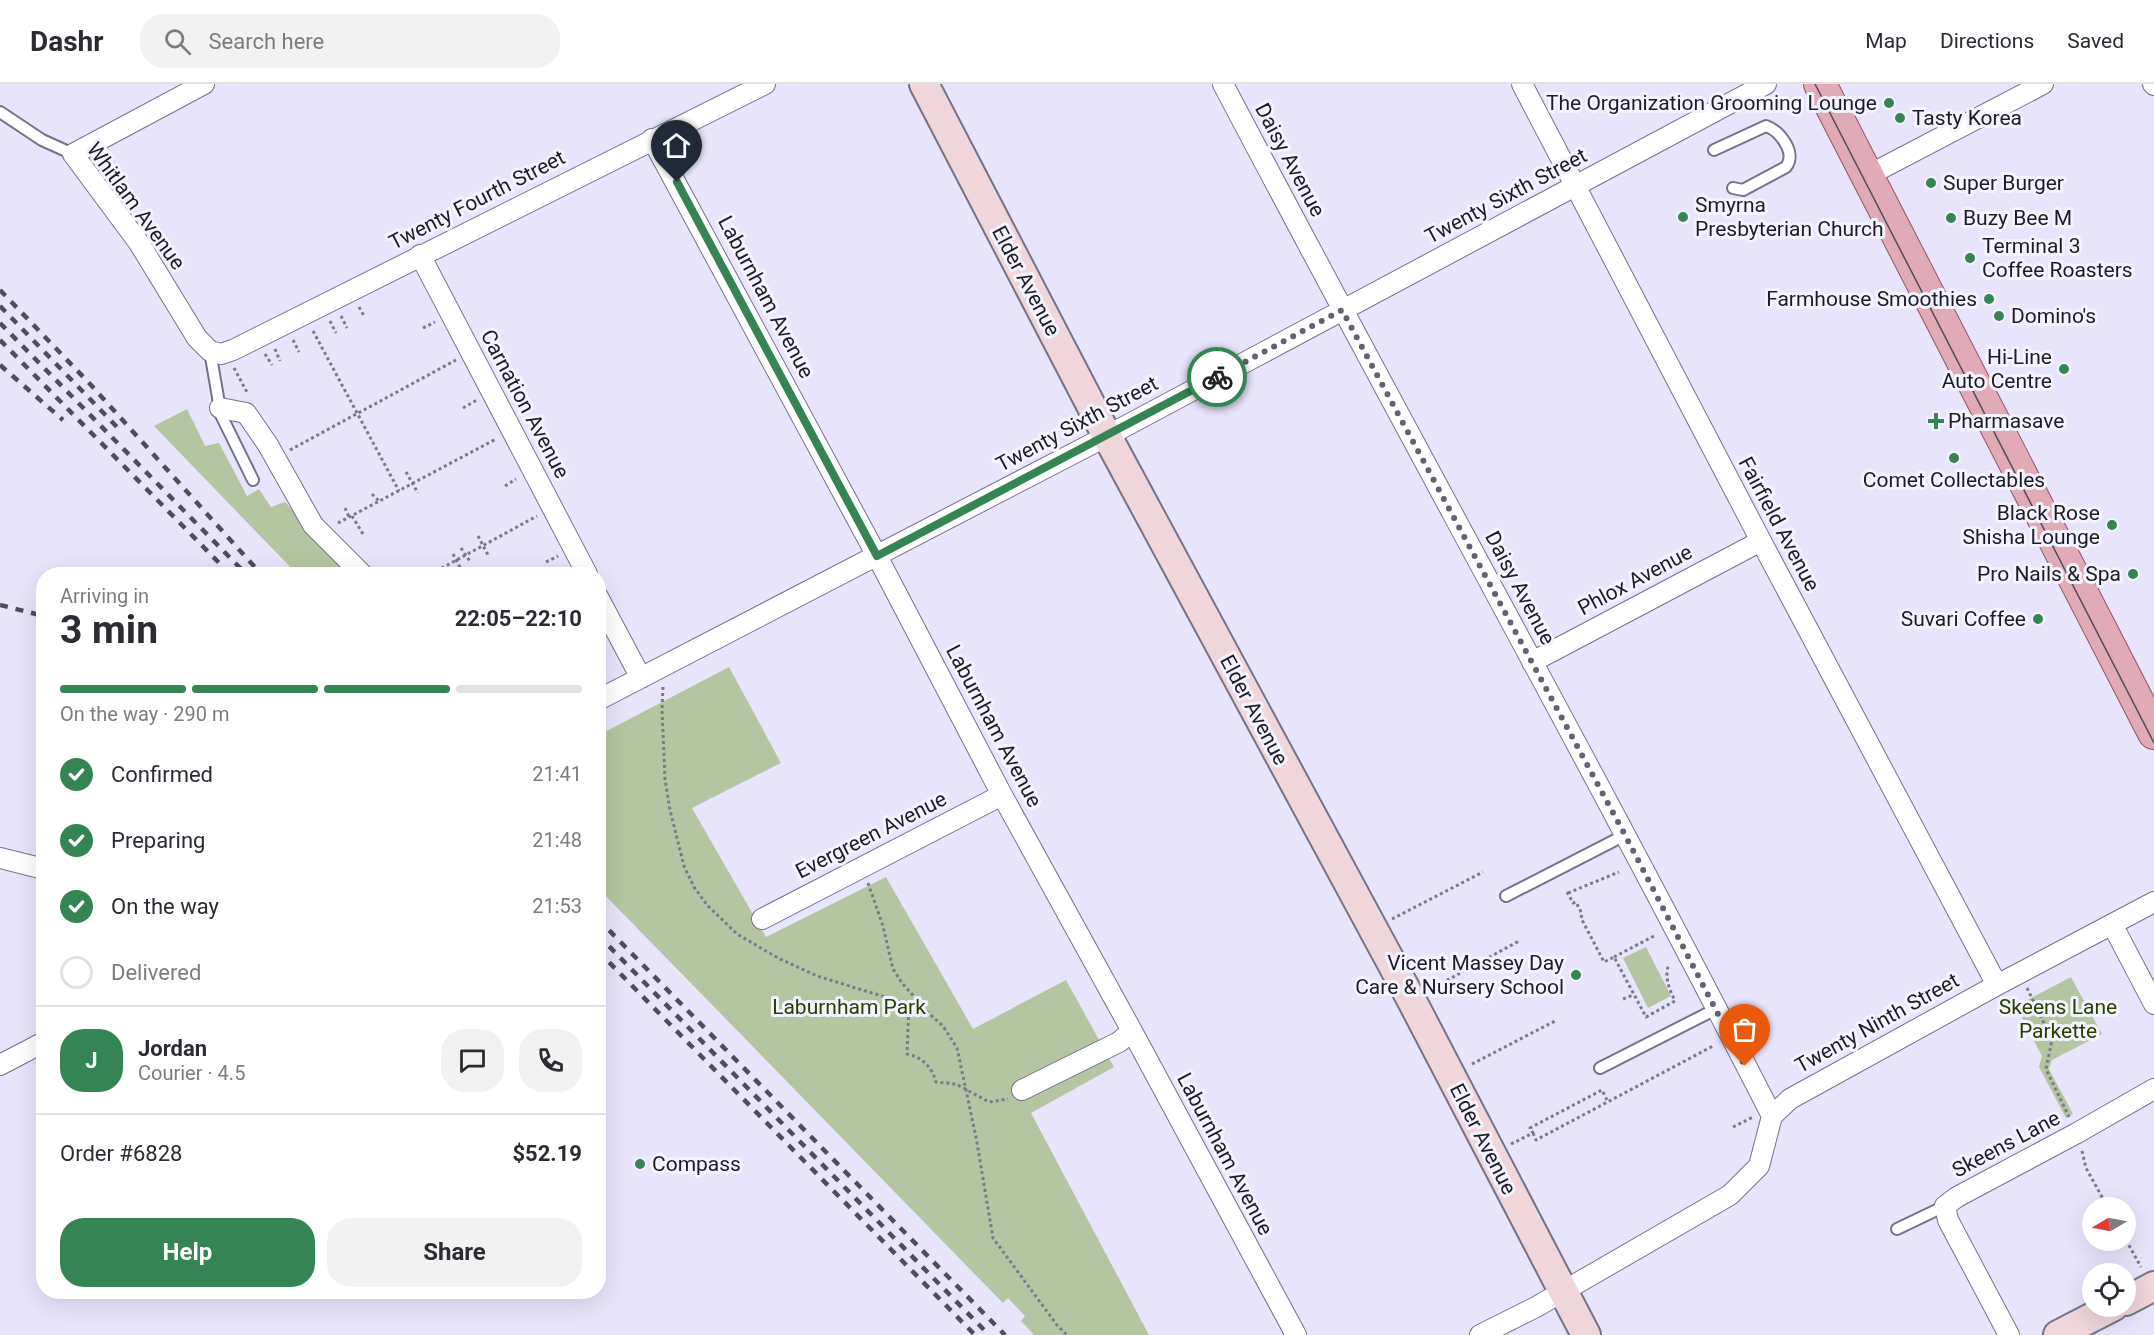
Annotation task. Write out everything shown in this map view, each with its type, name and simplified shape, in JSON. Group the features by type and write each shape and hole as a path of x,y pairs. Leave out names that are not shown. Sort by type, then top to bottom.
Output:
{"main road":[{"path":"1820,84 2153,730"}],"street":[{"path":"74,154 204,84"},
{"name":"Twenty Fourth Street","path":"210,351 221,354 233,350 765,84"},
{"name":"Elder Avenue","path":"924,84 1107,436 1411,999 1586,1335"},
{"name":"Daisy Avenue","path":"1223,84 1716,1009 1762,1117"},
{"name":"Fairfield Avenue","path":"1522,84 1997,985"},
{"name":"Twenty Sixth Street","path":"606,696 1107,436 1766,84"},
{"path":"1868,176 2043,84"},
{"name":"Laburnham Avenue","path":"652,139 877,556 1002,795 1296,1335"},
{"name":"Whitlam Avenue","path":"74,154 139,243 197,338 210,351"},
{"name":"Carnation Avenue","path":"420,255 583,567"},
{"path":"220,408 246,413 313,525 355,567"},
{"name":"Phlox Avenue","path":"1532,662 1761,541"},
{"path":"606,612 641,678"},
{"name":"Evergreen Avenue","path":"762,919 1002,795"},
{"path":"0,858 36,867"},
{"name":"Twenty Ninth Street","path":"1762,1117 1790,1099 1997,985 2154,902"},
{"path":"2112,924 2154,1004"},
{"path":"1022,1090 1119,1042 1132,1031"},
{"path":"0,1065 36,1046"},
{"name":"Skeens Lane","path":"2009,1335 1947,1220 1945,1206 1957,1197 2154,1089"},
{"path":"1480,1335 1562,1292 1730,1195 1759,1166 1762,1117"},
{"path":"2136,1296 2153,1287"},
{"path":"2058,1335 2093,1317"}],"lane":[{"name":"Whitlam Avenue","path":"0,112 42,140 74,154"},
{"path":"1714,150 1766,126 1779,134 1785,144 1790,154 1790,162 1786,167 1743,190 1733,188"},
{"path":"210,351 221,415 254,480"},
{"path":"1506,896 1625,835"},
{"path":"1600,1068 1716,1009"},
{"path":"1898,1229 1945,1206"}],"path":[{"path":"358,305 364,316"},
{"path":"340,314 347,328"},
{"path":"329,320 336,333"},
{"path":"423,328 436,322"},
{"path":"312,328 399,491"},
{"path":"292,338 299,352"},
{"path":"274,347 280,362"},
{"path":"263,352 272,365"},
{"path":"275,459 456,360"},
{"path":"463,408 477,400"},
{"path":"320,533 497,438"},
{"path":"406,472 418,493"},
{"path":"505,486 519,478"},
{"path":"372,494 379,501"},
{"path":"345,508 363,534"},
{"path":"444,567 538,515"},
{"path":"478,536 489,555"},
{"path":"461,548 471,564"},
{"path":"453,554 460,567"},
{"path":"546,562 560,555"},
{"path":"859,868 869,884 876,904 894,969 902,983 924,1009"},
{"path":"1385,923 1482,872"},
{"path":"1619,872 1568,893 1573,903 1576,902 1582,914 1581,918 1604,962 1654,936"},
{"path":"1411,999 1519,941"},
{"path":"1614,957 1646,1017 1675,1001 1668,985 1667,967 1669,964"},
{"path":"2020,973 2052,1040 2046,1069 2077,1133 2086,1168 2102,1197"},
{"path":"1623,999 1633,995"},
{"path":"909,1005 907,1054 914,1055 928,1066 936,1082 956,1084 967,1092 989,1102 997,1103 1022,1090"},
{"path":"1462,1069 1557,1020"},
{"path":"1608,1102 1602,1090 1530,1128 1536,1140 1608,1102 1713,1046"},
{"path":"967,1092 993,1238 1057,1325 1067,1335"},
{"path":"1732,1127 1762,1117"},
{"path":"1504,1147 1533,1133"},
{"path":"2132,1251 2153,1287"}],"green space":[{"path":"187,409 205,446 219,443 247,496 259,489 271,507 285,502 348,567 290,567 154,426"},
{"name":"Laburnham Park","path":"729,667 781,763 692,808 766,937 886,877 973,1029 1066,980 1114,1067 1031,1113 1149,1335 1034,1335 1021,1321 1025,1316 1008,1298 1003,1303 606,896 606,731"},
{"path":"1646,947 1671,996 1648,1008 1623,958"},
{"name":"Skeens Lane Parkette","path":"2071,977 2102,1034 2052,1060 2049,1069 2073,1114 2066,1118 2039,1067 2042,1056 2016,1006"}],"tram line":[{"path":"1815,84 2154,743"}],"railway":[{"path":"0,290 91,385 255,567"},
{"path":"0,306 117,427"},
{"path":"0,323 239,567"},
{"path":"0,340 223,567"},
{"path":"0,365 63,420"},
{"path":"0,605 36,614"},
{"path":"606,927 1005,1335"},
{"path":"606,943 989,1335"},
{"path":"606,959 975,1335"}],"way so far":[{"path":"1217,377 1342,310 1625,835 1745,1066"}],"place":[{"name":"The Organization Grooming Lounge","path":"1889,103"},
{"name":"Tasty Korea","path":"1900,118"},
{"name":"Super Burger","path":"1931,183"},
{"name":"Smyrna Presbyterian Church","path":"1683,217"},
{"name":"Buzy Bee M","path":"1951,218"},
{"name":"Terminal 3 Coffee Roasters","path":"1970,258"},
{"name":"Farmhouse Smoothies","path":"1989,299"},
{"name":"Domino's","path":"1999,316"},
{"name":"Hi-Line Auto Centre","path":"2064,369"},
{"name":"Pharmasave","path":"1936,421"},
{"name":"Comet Collectables","path":"1954,458"},
{"name":"Black Rose Shisha Lounge","path":"2112,525"},
{"name":"Pro Nails & Spa","path":"2133,574"},
{"name":"Suvari Coffee","path":"2038,619"},
{"name":"Vicent Massey Day Care & Nursery School","path":"1576,975"},
{"name":"Compass","path":"640,1164"}],"route":[{"path":"677,182 877,556 1217,377"}]}
